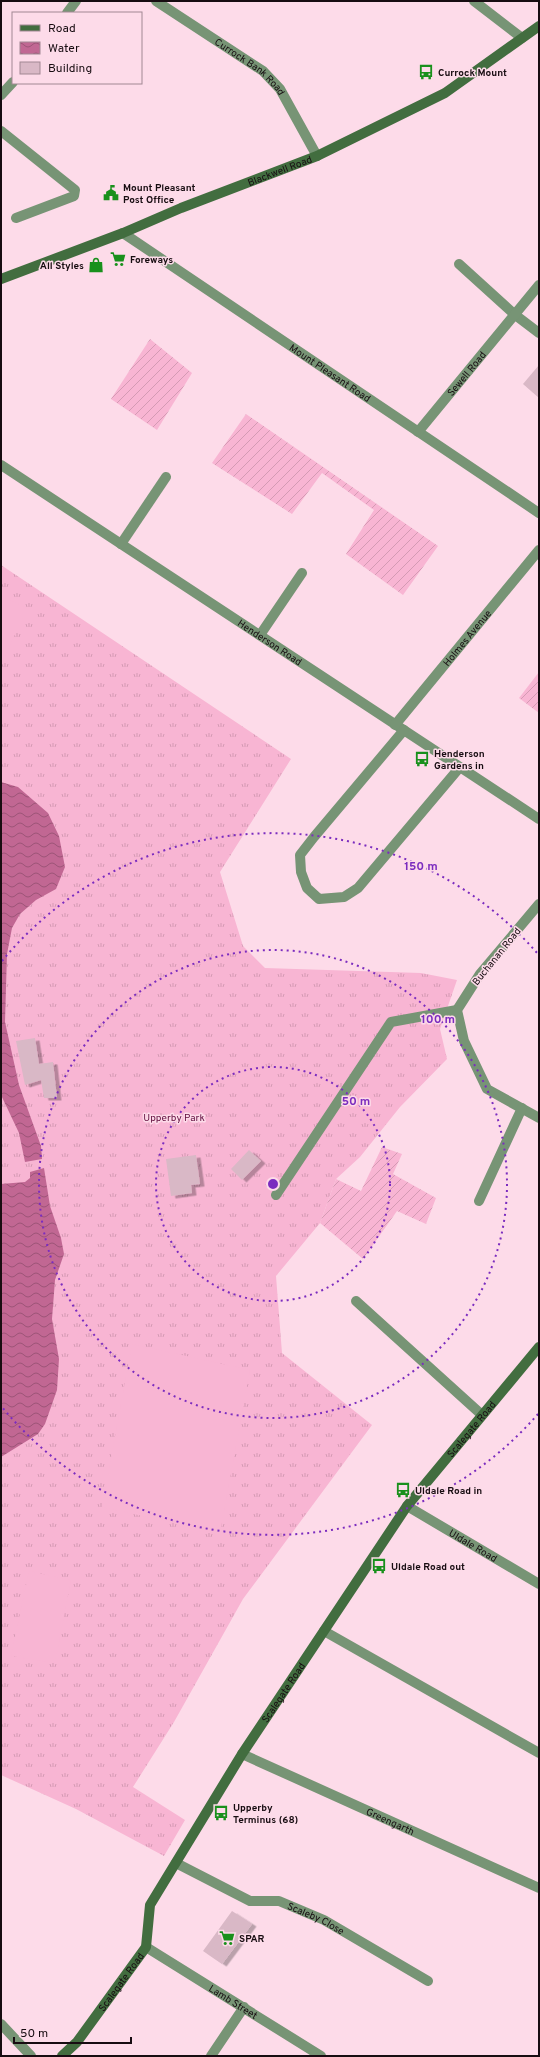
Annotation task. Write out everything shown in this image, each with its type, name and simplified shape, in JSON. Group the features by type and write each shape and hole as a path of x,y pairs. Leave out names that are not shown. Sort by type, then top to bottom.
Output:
{"street":[{"path":"68,12 76,1"},
{"name":"Currock Bank Road","path":"156,1 263,71 280,89 317,156"},
{"path":"474,1 522,38"},
{"name":"Blackwell Road","path":"1,279 123,233 181,208 317,156 445,93 539,26"},
{"path":"1,95 12,83"},
{"path":"1,131 75,190 74,196 16,218"},
{"name":"Mount Pleasant Road","path":"123,233 539,513"},
{"path":"459,264 514,314 539,333"},
{"name":"Sewell Road","path":"418,432 539,285"},
{"name":"Henderson Road","path":"1,465 539,819"},
{"path":"121,544 166,477"},
{"name":"Holmes Avenue","path":"460,767 358,888 344,897 320,899 307,888 301,872 300,855 539,550"},
{"path":"260,636 302,573"},
{"name":"Buchanan Road","path":"457,1010 480,974 539,904"},
{"path":"276,1195 392,1022 457,1010 464,1041 487,1090 539,1118"},
{"path":"479,1201 522,1108"},
{"path":"356,1301 482,1415"},
{"name":"Scalegate Road","path":"62,2056 77,2042 146,1946 150,1905 242,1754 407,1506 539,1346"},
{"name":"Uldale Road","path":"407,1506 539,1584"},
{"path":"324,1631 539,1753"},
{"name":"Greengarth","path":"242,1754 539,1888"},
{"name":"Scaleby Close","path":"176,1863 250,1901 279,1901 324,1920 428,1981"},
{"name":"Lamb Street","path":"146,1946 321,2056"},
{"path":"211,2056 244,2007"},
{"path":"1,2024 31,2056"}],"green space":[{"path":"150,339 192,373 157,430 111,399"},
{"path":"246,414 438,546 403,595 346,554 374,510 322,473 292,514 212,463"},
{"name":"Upperby Park","path":"1,565 291,759 220,872 243,946 265,968 421,973 457,980 440,1029 447,1059 400,1107 360,1157 336,1179 320,1223 276,1276 282,1353 372,1425 243,1599 174,1722 133,1787 185,1820 164,1856 76,1809 1,1775"},
{"path":"1,596 27,608 1,665"},
{"path":"539,672 539,713 519,698"},
{"path":"382,1147 402,1154 393,1174 436,1198 426,1224 397,1211 363,1259 320,1223 336,1179 361,1191"},
{"path":"132,1344 250,1370 220,1533 102,1507"},
{"path":"29,1571 71,1580 55,1663 11,1656"}],"water":[{"path":"1,782 18,787 48,813 59,836 65,867 56,889 36,900 20,914 12,928 7,954 5,1022 19,1085 41,1146 42,1159 25,1162 19,1133 1,1095"},
{"path":"44,1168 50,1206 61,1238 64,1254 55,1280 52,1319 59,1359 57,1390 45,1424 38,1434 1,1457 1,1184 25,1182 30,1178 30,1172"}],"building":[{"path":"539,365 539,398 523,384"},
{"path":"35,1038 39,1064 53,1062 57,1098 44,1098 41,1080 25,1085 16,1041"},
{"path":"249,1150 261,1161 242,1180 231,1169"},
{"path":"196,1155 200,1184 191,1185 192,1193 171,1196 166,1159"},
{"name":"SPAR","path":"232,1911 252,1924 222,1964 203,1951"}],"place":[{"name":"Currock Mount","path":"426,72"},
{"name":"Mount Pleasant Post Office","path":"111,193"},
{"name":"Foreways","path":"118,259"},
{"name":"All Styles","path":"96,265"},
{"name":"Henderson Gardens in","path":"422,759"},
{"name":"Uldale Road in","path":"403,1490"},
{"name":"Uldale Road out","path":"379,1566"},
{"name":"Upperby Terminus (68)","path":"221,1813"},
{"name":"SPAR","path":"227,1938"}]}
